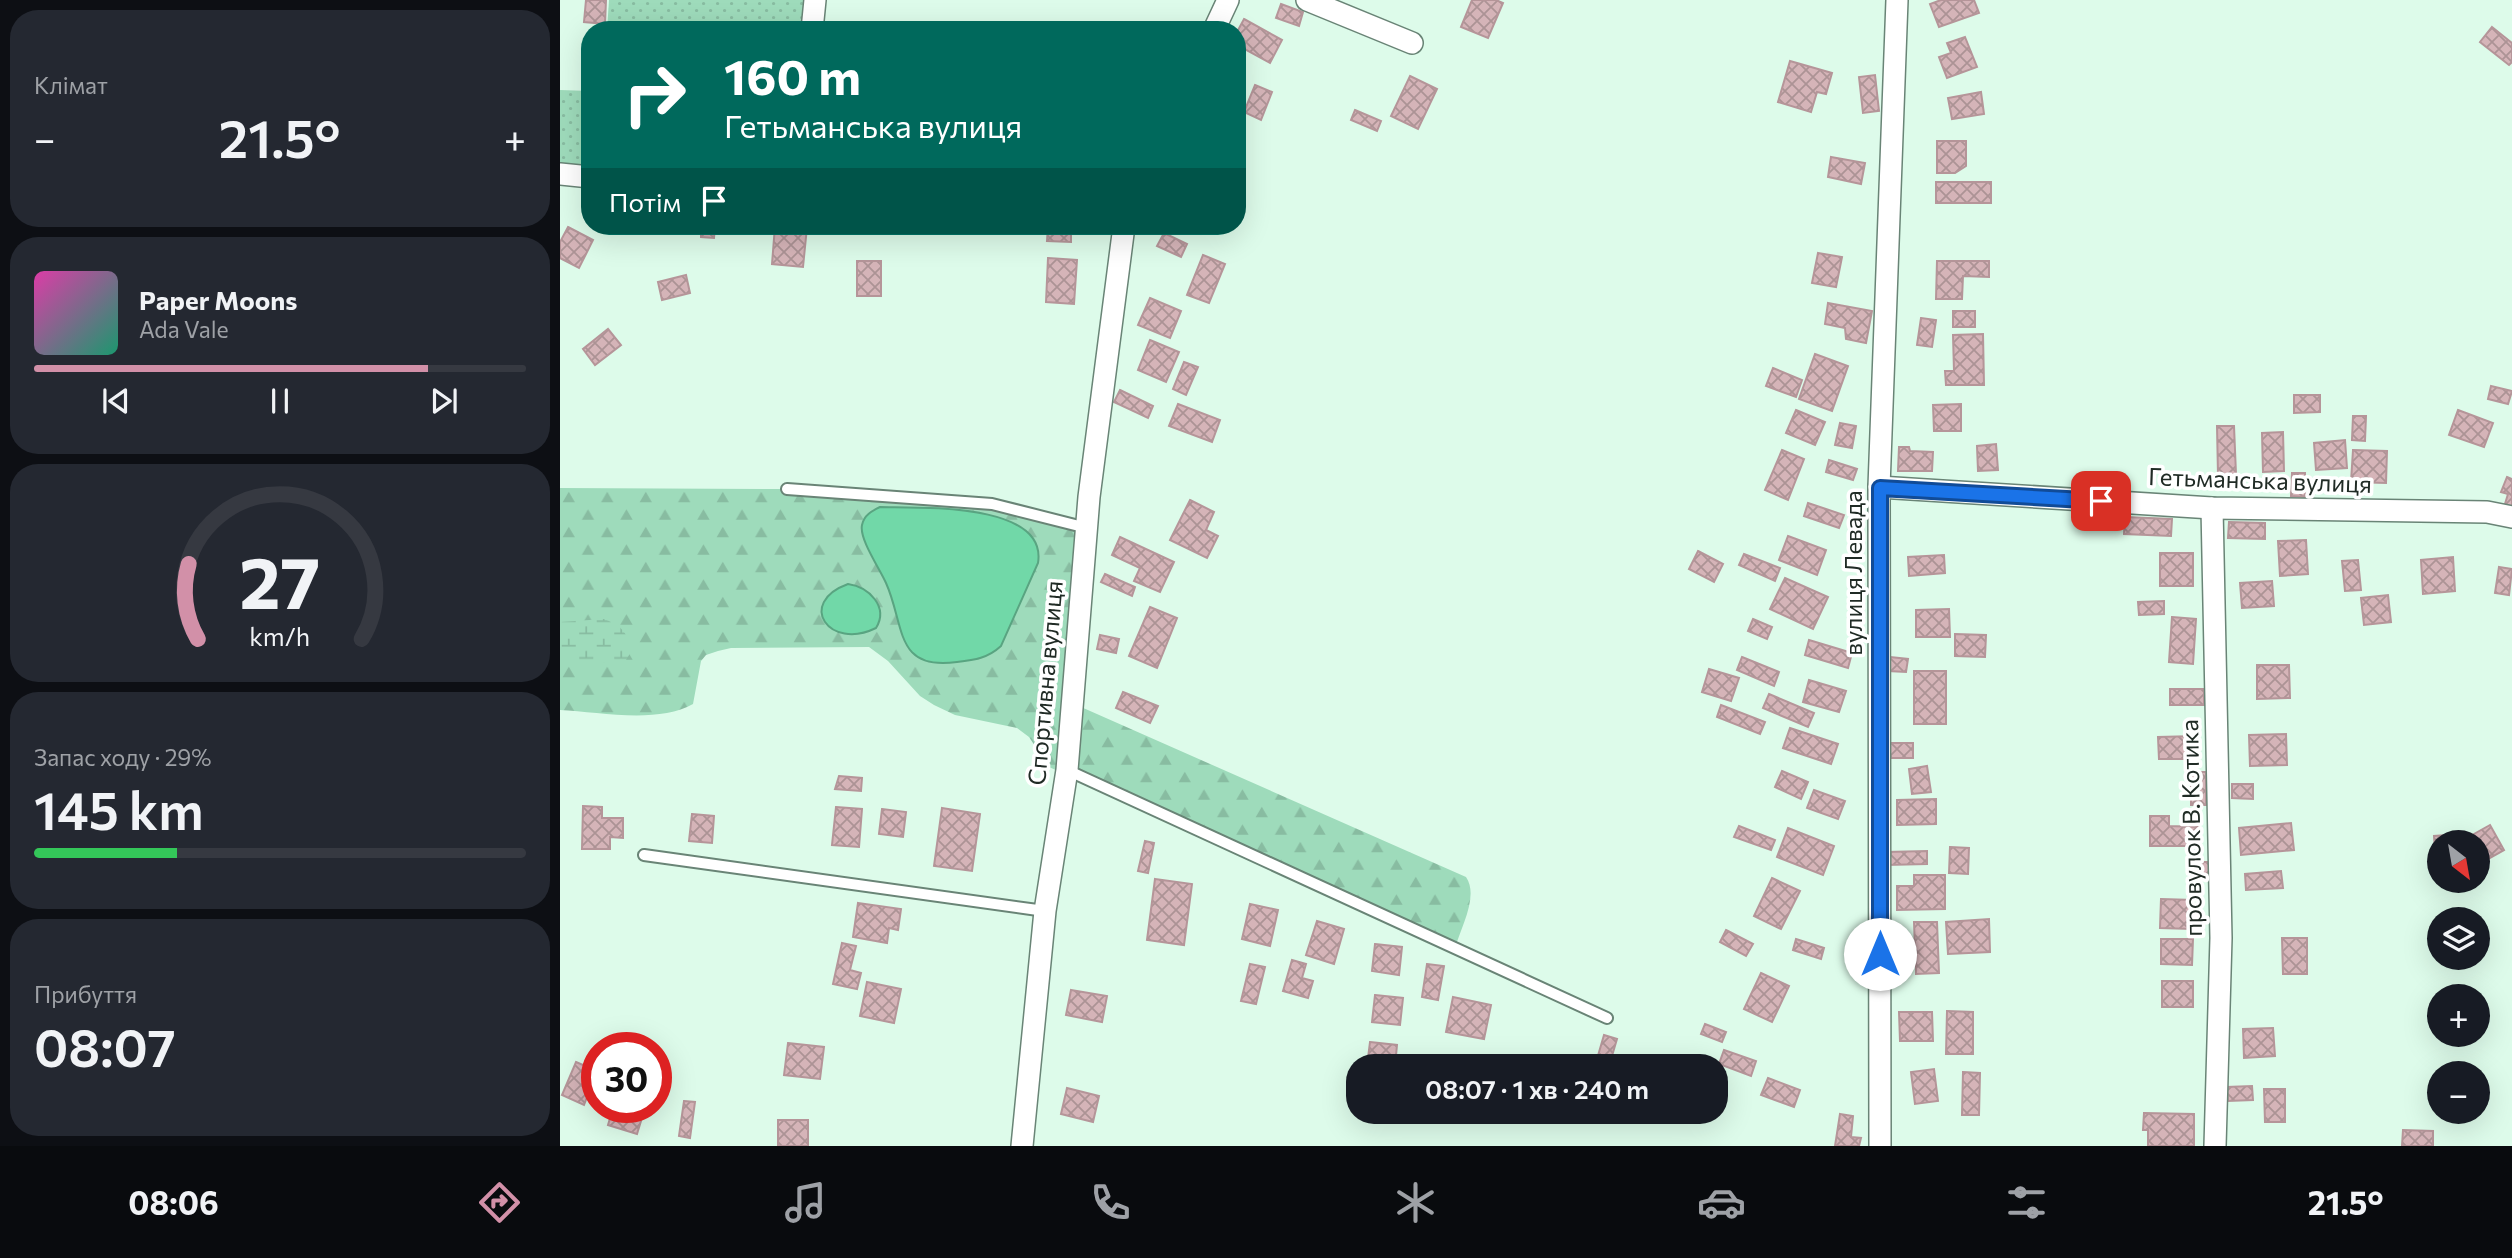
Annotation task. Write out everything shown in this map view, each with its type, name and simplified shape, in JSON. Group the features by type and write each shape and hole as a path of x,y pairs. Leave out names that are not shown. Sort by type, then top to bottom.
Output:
{"street":[{"path":"813,21 815,0"},
{"path":"1218,21 1228,0"},
{"path":"1307,0 1412,43"},
{"name":"вулиця Левада","path":"1880,1146 1880,488 1897,0"},
{"path":"560,174 581,176"},
{"name":"Спортивна вулиця","path":"1023,1146 1045,911 1066,770 1089,497 1123,235"},
{"name":"Гетьманська вулиця","path":"1880,488 2211,508 2487,512 2512,517"},
{"name":"провулок В. Котика","path":"2211,508 2221,938 2214,1146"}],"lane":[{"path":"787,489 992,504 1087,528"},
{"path":"1066,770 1608,1018"},
{"path":"644,855 1045,911"}],"green space":[{"path":"609,0 815,0 813,21 608,21"},
{"path":"560,90 581,91 581,176 560,174"},
{"path":"560,488 787,489 992,504 1087,528 1072,703 1466,877 1470,885 1470,902 1455,948 1049,767 1029,737 1017,728 955,715 934,705 920,696 888,661 869,647 731,648 706,655 701,661 693,704 679,710 663,714 628,715 560,710"},
{"path":"604,619 615,624 626,635 631,652 624,663 560,661 560,622"}],"shaded area":[{"path":"880,507 977,512 1003,519 1023,529 1036,543 1038,563 1001,646 981,658 957,662 937,663 922,659 912,652 905,642 886,583 862,531 866,516"},
{"path":"848,584 863,589 875,599 880,613 876,628 859,633 844,633 825,622 822,612 824,602 832,592"}],"building":[{"path":"586,0 606,0 605,21 584,21"},
{"path":"1472,0 1496,0 1503,3 1488,38 1461,27"},
{"path":"1941,0 1974,0 1979,13 1939,27 1930,4"},
{"path":"1281,4 1303,12 1299,26 1276,18"},
{"path":"1244,19 1282,40 1270,63 1246,50 1246,21 1243,21"},
{"path":"2492,27 2512,43 2512,62 2509,65 2480,42"},
{"path":"1965,37 1977,67 1947,78 1939,57 1951,53 1947,43"},
{"path":"1790,61 1832,73 1826,94 1817,92 1811,112 1778,102"},
{"path":"1875,75 1879,111 1863,113 1859,77"},
{"path":"1410,76 1437,89 1418,129 1391,116"},
{"path":"1255,85 1272,92 1261,120 1246,113"},
{"path":"1981,92 1984,114 1952,119 1948,98"},
{"path":"1355,110 1381,121 1377,131 1351,120"},
{"path":"1937,141 1966,141 1966,166 1955,173 1937,173"},
{"path":"1831,157 1865,163 1861,184 1828,177"},
{"path":"1936,182 1991,182 1991,203 1936,203"},
{"path":"568,227 593,240 579,268 560,258 560,242"},
{"path":"701,235 714,235 714,238"},
{"path":"774,235 806,235 803,267 772,264"},
{"path":"1047,235 1071,235 1071,242 1047,241"},
{"path":"1163,235 1187,244 1181,257 1157,246"},
{"path":"1818,253 1842,257 1836,287 1812,283"},
{"path":"1203,255 1225,264 1209,303 1187,295"},
{"path":"1048,258 1077,260 1074,304 1046,302"},
{"path":"857,261 881,261 881,296 857,296"},
{"path":"1937,261 1989,261 1989,277 1963,276 1962,299 1936,299"},
{"path":"686,275 690,293 662,300 658,282"},
{"path":"1150,298 1181,311 1170,338 1138,325"},
{"path":"1828,303 1872,311 1866,343 1846,339 1845,328 1825,324"},
{"path":"1953,311 1975,311 1975,327 1953,327"},
{"path":"1921,318 1936,320 1932,347 1917,345"},
{"path":"608,329 621,345 595,365 583,349"},
{"path":"1983,334 1984,385 1946,385 1945,371 1954,371 1953,335"},
{"path":"1150,340 1179,352 1166,382 1138,370"},
{"path":"1815,354 1848,366 1832,411 1799,399"},
{"path":"1184,362 1198,367 1186,395 1173,389"},
{"path":"1773,368 1802,380 1796,397 1766,386"},
{"path":"2491,386 2512,391 2508,404 2488,399"},
{"path":"1120,390 1153,406 1148,418 1114,402"},
{"path":"2294,395 2320,395 2320,412 2294,413"},
{"path":"1178,404 1220,420 1212,442 1169,426"},
{"path":"1961,404 1961,431 1934,431 1933,405"},
{"path":"1796,410 1825,422 1815,445 1786,433"},
{"path":"2458,410 2493,423 2484,447 2449,435"},
{"path":"2353,416 2366,416 2365,441 2352,440"},
{"path":"1840,423 1856,426 1852,448 1835,445"},
{"path":"2217,426 2234,426 2236,474 2218,475"},
{"path":"2283,432 2284,471 2263,472 2262,433"},
{"path":"2345,440 2347,468 2316,470 2314,443"},
{"path":"1996,444 1998,470 1978,471 1977,446"},
{"path":"1899,447 1909,447 1910,451 1933,452 1932,471 1898,471"},
{"path":"1782,450 1804,459 1788,500 1765,490"},
{"path":"2353,450 2387,451 2386,483 2351,482"},
{"path":"1829,460 1857,469 1853,480 1826,472"},
{"path":"2292,473 2305,473 2305,497 2291,496"},
{"path":"2507,477 2512,479 2512,507 2505,504 2508,494 2501,492"},
{"path":"1190,500 1214,512 1206,530 1218,536 1207,558 1170,540"},
{"path":"1808,503 1844,515 1839,528 1804,516"},
{"path":"2125,517 2172,519 2171,536 2124,534"},
{"path":"2229,522 2265,523 2265,539 2228,538"},
{"path":"1788,536 1826,550 1817,575 1779,560"},
{"path":"1120,537 1174,562 1160,592 1134,581 1140,568 1112,555"},
{"path":"2306,540 2308,574 2280,576 2278,541"},
{"path":"1698,551 1723,564 1714,582 1689,569"},
{"path":"2160,553 2193,553 2193,586 2160,586"},
{"path":"1744,554 1780,568 1775,581 1739,565"},
{"path":"1944,555 1945,573 1909,576 1908,557"},
{"path":"2453,557 2455,591 2423,594 2421,560"},
{"path":"2358,560 2361,590 2345,591 2342,561"},
{"path":"2499,567 2512,569 2509,595 2495,593"},
{"path":"1105,574 1135,587 1132,596 1101,582"},
{"path":"1785,578 1828,597 1813,629 1770,609"},
{"path":"2272,581 2274,606 2242,608 2240,583"},
{"path":"2388,595 2391,622 2364,625 2361,598"},
{"path":"2164,601 2164,614 2139,615 2138,602"},
{"path":"1150,607 1177,618 1157,668 1129,656"},
{"path":"1949,609 1950,637 1916,637 1916,610"},
{"path":"2172,617 2196,619 2193,664 2169,662"},
{"path":"1753,619 1772,627 1767,639 1748,631"},
{"path":"1955,634 1986,635 1985,657 1955,656"},
{"path":"1100,635 1119,639 1116,653 1097,649"},
{"path":"1809,640 1852,653 1848,668 1805,655"},
{"path":"1742,657 1779,672 1774,686 1737,670"},
{"path":"1890,657 1908,659 1906,672 1888,671"},
{"path":"2257,665 2289,665 2290,698 2257,699"},
{"path":"1709,669 1739,678 1731,701 1702,692"},
{"path":"1914,671 1946,671 1946,724 1914,724"},
{"path":"1809,680 1846,691 1839,712 1803,702"},
{"path":"2170,689 2204,689 2204,705 2170,705"},
{"path":"1123,692 1158,706 1150,723 1116,708"},
{"path":"1769,694 1814,713 1808,727 1763,708"},
{"path":"1721,705 1765,722 1760,734 1717,717"},
{"path":"1790,728 1838,744 1831,764 1783,748"},
{"path":"2286,734 2287,765 2250,766 2249,735"},
{"path":"2196,736 2196,759 2159,759 2158,737"},
{"path":"1885,743 1913,743 1913,758 1885,758"},
{"path":"1927,766 1931,792 1912,794 1909,769"},
{"path":"1782,771 1808,782 1801,799 1775,787"},
{"path":"2191,772 2206,772 2206,805 2191,805"},
{"path":"839,776 862,778 861,791 835,789"},
{"path":"2232,784 2253,784 2253,799 2232,798"},
{"path":"1814,790 1845,801 1838,819 1807,808"},
{"path":"1936,799 1936,824 1897,825 1897,800"},
{"path":"583,806 602,807 602,818 623,818 623,838 610,837 610,849 582,849"},
{"path":"836,807 862,809 859,847 832,845"},
{"path":"942,808 980,814 972,871 934,866"},
{"path":"882,809 906,812 903,837 879,834"},
{"path":"692,814 714,816 712,843 689,841"},
{"path":"2150,816 2169,816 2169,826 2199,827 2199,846 2150,846"},
{"path":"2291,823 2294,850 2241,855 2239,828"},
{"path":"2490,825 2504,850 2490,858 2490,830 2481,830"},
{"path":"1739,826 1775,840 1771,850 1734,837"},
{"path":"1788,828 1834,846 1823,875 1777,857"},
{"path":"1145,841 1154,843 1148,873 1138,871"},
{"path":"1950,847 1969,848 1968,874 1949,873"},
{"path":"1927,851 1927,864 1886,865 1886,852"},
{"path":"2194,862 2212,862 2211,878 2194,878"},
{"path":"2281,871 2283,888 2246,890 2245,874"},
{"path":"1914,875 1945,875 1945,909 1897,910 1897,886 1914,886"},
{"path":"1772,878 1800,891 1781,929 1754,916"},
{"path":"1155,879 1192,884 1184,945 1147,940"},
{"path":"2161,899 2193,900 2192,929 2160,928"},
{"path":"858,903 901,909 898,930 889,928 887,943 853,937"},
{"path":"1250,904 1278,910 1270,946 1242,939"},
{"path":"1989,919 1990,952 1948,954 1946,922"},
{"path":"1317,921 1344,929 1334,964 1306,955"},
{"path":"1914,922 1937,922 1939,973 1916,974 1916,962 1898,963 1898,949 1915,949"},
{"path":"1726,930 1753,944 1746,956 1720,942"},
{"path":"2282,938 2307,938 2307,974 2283,974"},
{"path":"1796,939 1824,948 1821,959 1793,950"},
{"path":"2161,939 2193,939 2192,965 2161,964"},
{"path":"842,943 856,946 850,970 861,973 857,989 833,984"},
{"path":"1375,944 1402,947 1399,975 1372,971"},
{"path":"1292,960 1306,964 1302,978 1313,981 1308,998 1283,991"},
{"path":"1250,964 1265,967 1256,1004 1241,1001"},
{"path":"1427,964 1444,966 1438,1000 1422,997"},
{"path":"1761,973 1789,986 1772,1022 1744,1009"},
{"path":"2162,981 2193,981 2193,1007 2162,1007"},
{"path":"867,982 901,989 894,1023 860,1016"},
{"path":"1071,990 1107,996 1102,1022 1066,1015"},
{"path":"1375,995 1403,998 1400,1025 1372,1022"},
{"path":"1453,997 1491,1005 1484,1039 1446,1032"},
{"path":"1947,1011 1973,1012 1973,1054 1946,1054"},
{"path":"1899,1012 1932,1012 1933,1041 1900,1041"},
{"path":"1705,1024 1726,1032 1722,1042 1701,1034"},
{"path":"2273,1028 2275,1056 2244,1058 2243,1029"},
{"path":"1604,1035 1617,1039 1613,1054 1598,1054"},
{"path":"1370,1042 1397,1045 1396,1054 1368,1054"},
{"path":"788,1043 824,1047 820,1079 784,1075"},
{"path":"1724,1050 1756,1061 1751,1076 1728,1067 1728,1054 1723,1054"},
{"path":"576,1062 581,1064 581,1104 562,1095"},
{"path":"1934,1069 1938,1101 1915,1104 1911,1072"},
{"path":"1963,1072 1980,1073 1979,1115 1962,1115"},
{"path":"1768,1078 1800,1090 1794,1107 1761,1095"},
{"path":"2252,1086 2253,1100 2228,1101 2227,1087"},
{"path":"1067,1088 1099,1096 1093,1122 1061,1114"},
{"path":"2264,1089 2285,1089 2285,1122 2265,1122"},
{"path":"684,1101 695,1102 690,1138 679,1136"},
{"path":"2144,1113 2194,1114 2194,1146 2148,1146 2148,1130 2143,1130"},
{"path":"1840,1114 1853,1116 1851,1137 1861,1138 1859,1146 1835,1146"},
{"path":"778,1120 808,1120 808,1146 778,1146"},
{"path":"609,1123 640,1123 637,1134"},
{"path":"2403,1130 2433,1131 2433,1146 2402,1146"}],"route":[{"path":"1880,954 1880,488 2101,501"}]}
